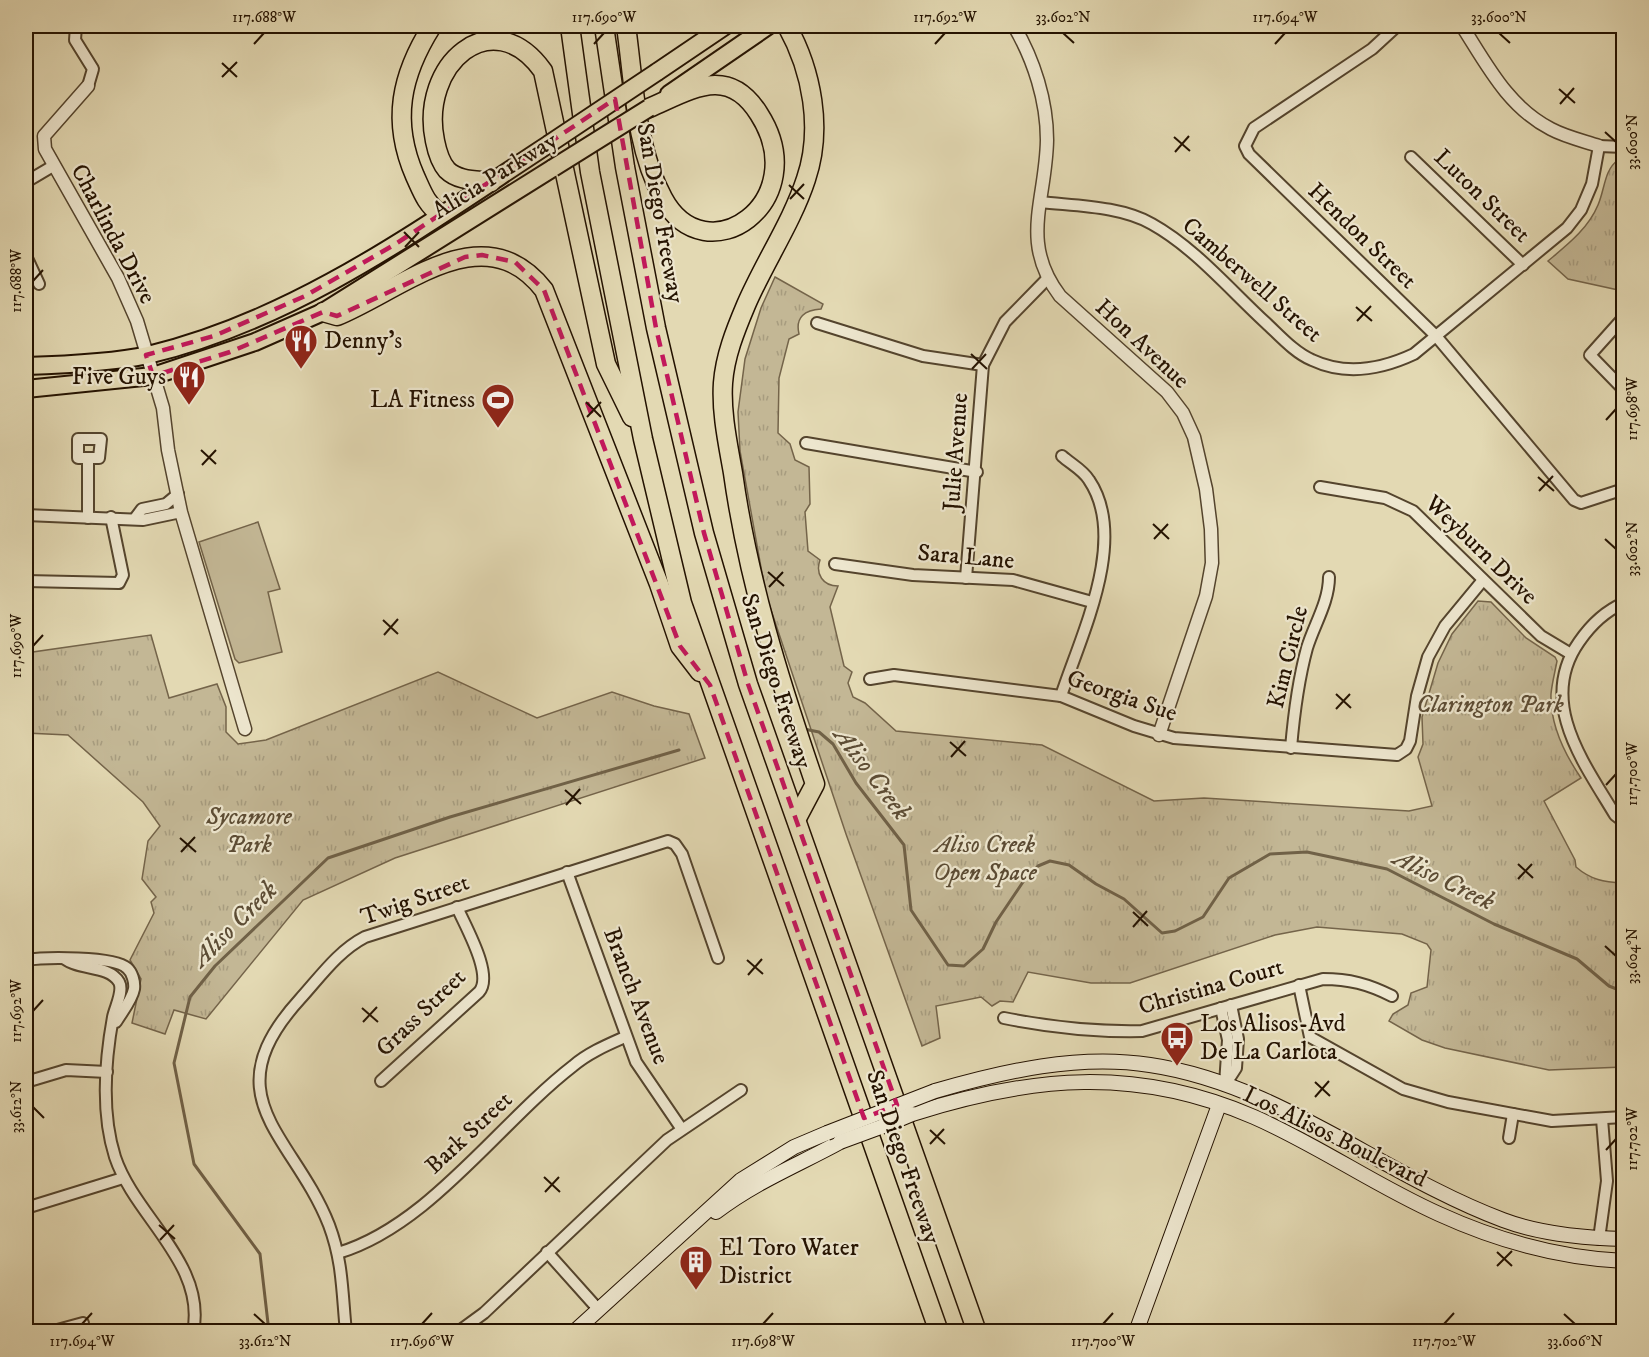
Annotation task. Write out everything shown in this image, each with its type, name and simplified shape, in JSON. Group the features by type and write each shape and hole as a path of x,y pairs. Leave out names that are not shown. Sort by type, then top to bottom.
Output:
{"highway":[{"path":"432,26 406,75 400,115 407,158 436,212"},
{"name":"San Diego Freeway","path":"570,26 590,172 643,439 682,603 939,1332"},
{"name":"San Diego Freeway","path":"604,26 625,167 656,328 704,533 752,695 977,1332"},
{"path":"626,26 644,144 662,197 669,209 682,221 695,227 720,231 751,217 761,208 769,193 775,171 774,145 767,125 745,94 736,87 713,84 691,90 649,108"},
{"path":"787,26 808,79 815,115 812,154 801,192 759,274 731,343 723,384 724,412 753,583 772,654 815,784 797,818"},
{"path":"491,182 464,179 448,170 438,155 431,122 435,91 445,63 455,51 476,34 500,33 518,40 533,54 543,70 606,364 643,439"},
{"path":"318,314 336,316 407,280 465,257 482,255 515,262 532,274 544,290 556,319 659,584 680,646 710,685"}],"main road":[{"name":"Alicia Parkway","path":"26,366 146,355 214,336 305,296 345,275 436,212 491,182 725,26"},
{"name":"Alicia Parkway","path":"26,389 153,376 230,352 318,314 649,108 768,26"},
{"path":"436,212 454,231"},
{"path":"305,296 318,314"},
{"name":"Los Alisos Boulevard","path":"574,1332 741,1180 795,1147 935,1091 984,1076 1048,1064 1148,1064 1188,1072 1225,1085 1325,1130 1447,1197 1496,1217 1545,1230 1599,1239 1623,1239"},
{"name":"Los Alisos Boulevard","path":"693,1223 712,1216 741,1193 768,1178 840,1142 937,1106 1008,1088 1054,1082 1107,1080 1136,1084 1253,1117 1439,1214 1499,1238 1570,1254 1623,1260"},
{"path":"1136,1332 1219,1106"}],"street":[{"path":"76,26 75,40 93,69 88,86"},
{"name":"Hon Avenue","path":"1014,26 1039,81 1045,110 1047,140 1036,233 1039,257 1047,279 1060,296 1167,392 1183,413 1194,437 1206,489 1212,563 1206,596 1159,735"},
{"name":"Hendon Street","path":"1397,26 1372,49 1254,128 1245,146 1253,161 1436,336 1574,500 1581,503 1623,489"},
{"path":"1463,26 1485,65 1507,95 1528,114 1552,130 1599,146 1623,147"},
{"name":"Charlinda Drive","path":"88,86 44,136 45,149 52,166 118,278 136,321 163,408 168,450 181,512 245,729"},
{"name":"Camberwell Street","path":"1041,202 1120,213 1150,223 1176,238 1286,341 1311,360 1350,369 1369,369 1394,363 1413,354 1566,228 1581,210 1592,183 1599,146"},
{"name":"Luton Street","path":"1411,157 1523,265"},
{"path":"26,182 52,166"},
{"path":"26,256 39,284"},
{"name":"Julie Avenue","path":"966,578 977,472 983,365 1005,322 1047,279"},
{"path":"1623,317 1590,355 1623,390"},
{"path":"816,322 923,356 983,365"},
{"path":"806,443 977,472"},
{"path":"1061,696 1105,556 1104,515 1090,481 1062,456"},
{"path":"88,460 88,518"},
{"name":"Weyburn Drive","path":"1320,487 1385,498 1413,511 1541,636 1571,654"},
{"path":"136,517 142,509 166,504 178,494"},
{"path":"26,515 143,519 181,512"},
{"path":"26,581 118,583 123,575 111,517"},
{"name":"Sara Lane","path":"835,564 914,575 1013,580 1092,602"},
{"name":"Kim Circle","path":"1291,748 1295,695 1308,645 1329,588 1329,577"},
{"name":"Georgia Sue","path":"870,679 894,675 1061,696 1159,735 1291,748 1397,755 1406,749 1410,741 1417,696 1428,657 1445,626 1483,580"},
{"path":"1623,603 1594,623 1571,654 1563,684 1562,709 1569,733 1615,815 1623,822"},
{"name":"Twig Street","path":"346,1332 343,1278 338,1253 314,1194 267,1118 260,1086 264,1051 277,1024 353,944 457,907 656,844 671,842 682,854 718,958"},
{"name":"Branch Avenue","path":"567,872 625,1037 645,1079 681,1128"},
{"name":"Grass Street","path":"381,1081 479,992 485,983 484,970 457,907"},
{"path":"26,960 46,957 120,963 129,968 133,977 134,989 113,1029"},
{"path":"65,959 111,974 119,981 121,988 113,1018 107,1072 108,1125 123,1178 188,1275 196,1315 193,1332"},
{"name":"Christina Court","path":"1004,1018 1046,1026 1113,1032 1142,1031 1299,984 1323,979 1345,979 1368,984 1392,996"},
{"path":"1299,984 1306,1030 1318,1044 1403,1089 1448,1102 1552,1121 1623,1117"},
{"path":"1219,1106 1225,1085 1236,1068 1238,1039 1226,1006"},
{"name":"Bark Street","path":"338,1253 357,1247 409,1218 573,1065 594,1051 625,1037"},
{"path":"26,1082 66,1070 107,1072"},
{"path":"458,1332 484,1313 681,1128 741,1090"},
{"path":"1509,1138 1513,1114"},
{"path":"1599,1239 1607,1181 1602,1119"},
{"path":"26,1208 123,1178"},
{"path":"547,1252 598,1309"},
{"path":"50,1332 83,1323"}],"highlighted area":[{"path":"615,99 656,328 704,533 748,684 897,1105 864,1118 710,685 680,646 544,290 515,262 482,255 465,257 337,316 323,312 230,352 153,376 146,355 214,336 305,296 394,245"}],"green space":[{"path":"1618,160 1624,160 1623,291 1568,279 1548,261 1589,222 1598,205 1607,174"},
{"name":"Aliso Creek Open Space","path":"775,277 823,304 821,309 810,311 802,316 798,323 799,334 789,339 779,378 778,433 790,444 795,460 809,467 810,504 805,512 808,551 820,560 819,570 824,581 838,586 830,607 844,666 852,672 848,683 853,697 865,703 896,731 1042,745 1154,801 1204,798 1409,811 1432,806 1418,757 1423,744 1422,717 1438,663 1452,634 1478,601 1491,602 1526,638 1555,657 1557,661 1551,694 1553,717 1564,749 1581,778 1544,801 1575,860 1576,867 1598,880 1623,883 1623,1067 1549,1070 1445,1048 1422,1040 1389,1021 1393,1014 1408,1005 1411,993 1427,987 1431,950 1427,944 1402,934 1317,927 1275,935 1130,983 1091,983 1028,972 1013,1002 1000,1001 992,1006 981,997 936,1006 940,1038 922,1046 846,834 766,595 740,451 738,412 745,359 761,308"},
{"path":"258,522 280,589 268,592 282,652 239,663 235,659 199,542"},
{"name":"Sycamore Park","path":"151,635 169,698 217,684 226,707 226,732 238,744 266,740 438,672 537,718 612,692 654,706 689,714 705,758 395,858 303,900 206,1019 174,1010 165,1034 132,1023 141,979 130,960 154,913 151,902 156,897 142,879 148,841 160,826 143,802 68,735 26,733 26,653"}],"waterway":[{"name":"Aliso Creek","path":"804,729 819,732 833,744 856,783 904,845 911,910 948,965 964,966 983,949 996,922 1025,879 1038,866 1050,861 1069,865 1096,884 1124,899 1162,933 1175,931 1203,917 1229,878 1270,854 1307,852 1387,869 1494,924 1577,959 1609,986 1624,992"},
{"name":"Aliso Creek","path":"269,1332 260,1254 194,1164 174,1063 190,997 215,966 328,858 450,817 679,750"}],"place":[{"name":"Denny's","path":"301,370"},
{"name":"Five Guys","path":"189,406"},
{"name":"LA Fitness","path":"498,429"},
{"name":"Los Alisos-Avd De La Carlota","path":"1177,1067"},
{"name":"El Toro Water District","path":"696,1291"}],"park label":[{"name":"Clarington Park","path":"1490,705"}]}
